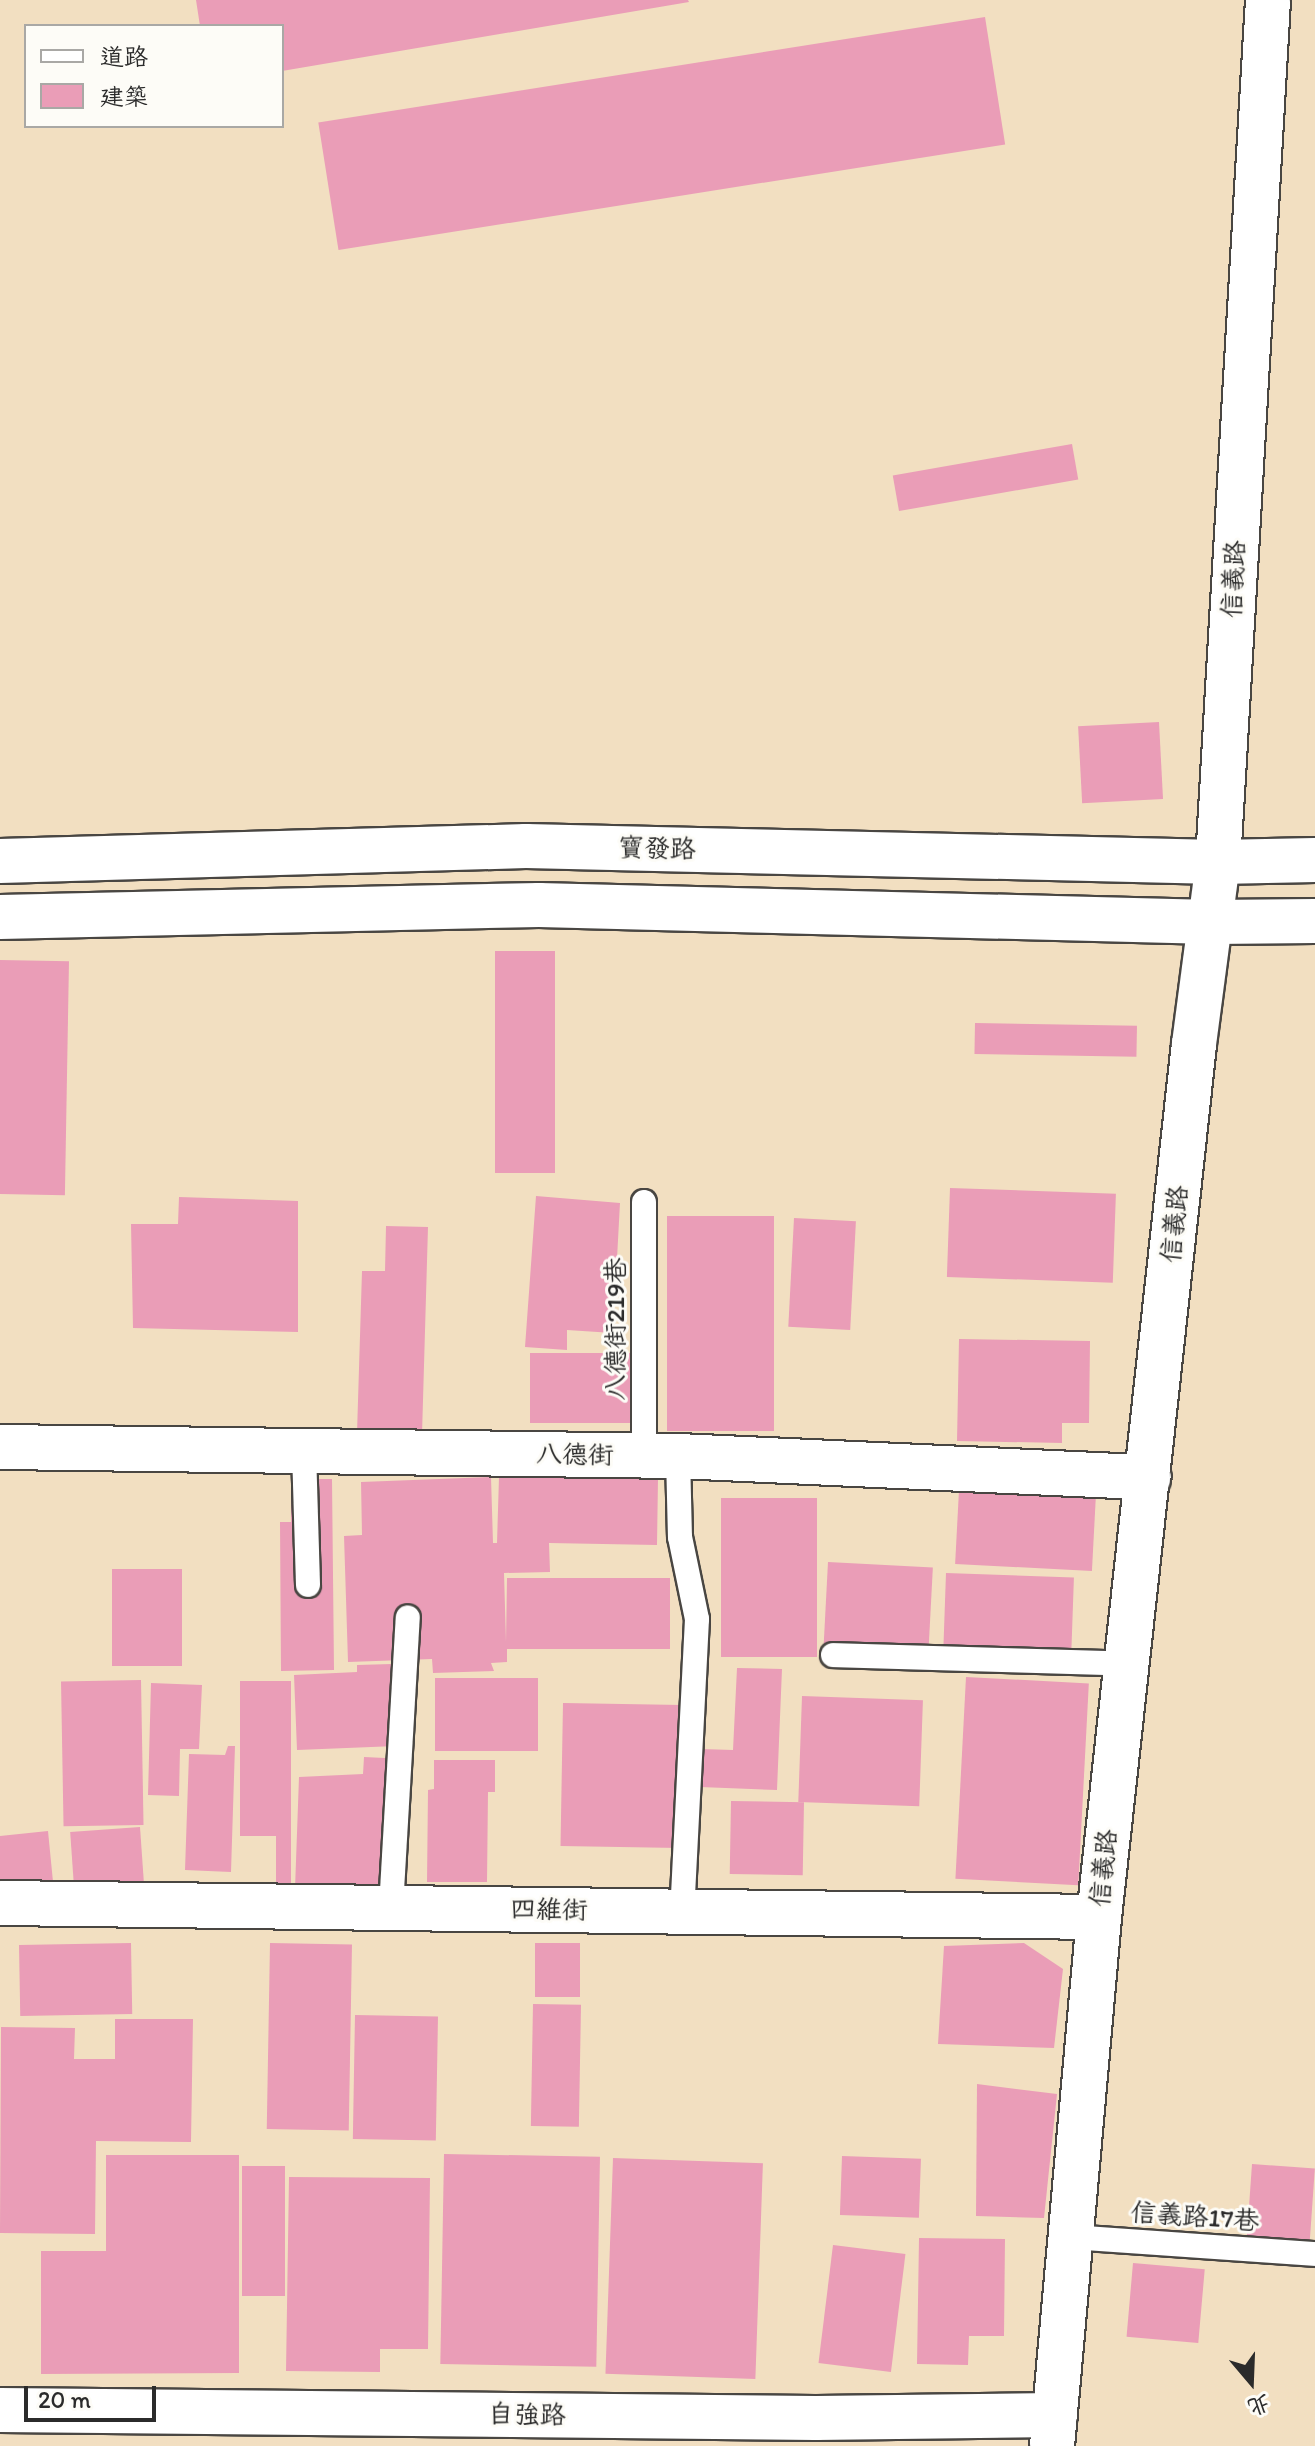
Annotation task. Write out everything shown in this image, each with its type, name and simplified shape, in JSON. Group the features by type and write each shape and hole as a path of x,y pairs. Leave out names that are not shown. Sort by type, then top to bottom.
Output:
{"street":[{"name":"信義路","path":"1054,2430 1099,1917 1194,1044 1218,862 1268,0"},
{"name":"寶發路","path":"0,861 526,846 1218,862 1315,860"},
{"path":"0,917 539,905 1212,922 1315,921"},
{"name":"八德街","path":"0,1447 661,1456 1149,1477"},
{"name":"四維街","path":"0,1903 1099,1917"},
{"name":"自強路","path":"0,2410 801,2418 1054,2430"}],"lane":[{"name":"八德街219巷","path":"644,1202 661,1456 697,1619 682,1911"},
{"path":"304,1450 308,1585"},
{"path":"391,1908 408,1617"},
{"path":"833,1655 1128,1664"},
{"name":"信義路17巷","path":"1072,2237 1315,2254"}],"building":[{"path":"196,0 689,2 284,71 284,24 200,24"},
{"path":"985,17 1005,144 338,250 318,123"},
{"path":"1072,444 1078,479 899,511 893,476"},
{"path":"1159,722 1163,799 1082,803 1078,726"},
{"path":"495,951 555,951 555,1173 495,1173"},
{"path":"0,960 69,961 65,1195 0,1194"},
{"path":"975,1023 1137,1026 1136,1057 974,1054"},
{"path":"950,1188 1116,1194 1113,1283 947,1277"},
{"path":"536,1196 620,1203 613,1333 567,1330 567,1350 525,1347"},
{"path":"179,1197 298,1201 298,1332 133,1328 131,1224 178,1224"},
{"path":"667,1216 774,1216 774,1431 667,1431"},
{"path":"794,1218 856,1221 850,1330 788,1327"},
{"path":"386,1226 428,1227 422,1435 357,1433 362,1271 385,1271"},
{"path":"959,1339 1090,1341 1089,1423 1062,1423 1062,1443 957,1441"},
{"path":"530,1353 632,1353 632,1423 530,1423"},
{"path":"491,1477 493,1543 497,1543 499,1477 658,1479 657,1545 549,1543 550,1572 504,1573 506,1642 507,1578 670,1578 670,1649 507,1649 507,1662 491,1663 494,1671 433,1673 432,1659 348,1662 344,1536 362,1535 361,1482"},
{"path":"291,1479 332,1479 334,1670 281,1671 280,1522 291,1522"},
{"path":"959,1490 1096,1497 1092,1571 955,1564"},
{"path":"721,1498 817,1498 817,1657 721,1657"},
{"path":"828,1562 933,1567 928,1655 823,1650"},
{"path":"112,1569 182,1569 182,1666 112,1666"},
{"path":"946,1573 1074,1577 1071,1661 943,1657"},
{"path":"392,1664 396,1746 297,1750 294,1675 357,1672 357,1665"},
{"path":"737,1668 782,1669 777,1790 700,1787 701,1749 733,1750"},
{"path":"966,1677 1089,1683 1078,1885 955,1879"},
{"path":"435,1678 538,1678 538,1751 435,1751"},
{"path":"141,1680 144,1825 64,1826 61,1681"},
{"path":"240,1681 291,1681 291,1888 276,1888 276,1836 240,1836"},
{"path":"151,1683 202,1685 199,1749 180,1749 179,1796 148,1795"},
{"path":"802,1696 923,1700 919,1806 798,1802"},
{"path":"563,1703 682,1705 679,1848 561,1846"},
{"path":"228,1746 235,1746 231,1872 185,1870 189,1754 225,1755"},
{"path":"364,1757 406,1759 400,1893 295,1889 299,1777 363,1774"},
{"path":"434,1760 495,1760 495,1792 488,1792 487,1882 427,1882 428,1790 434,1789"},
{"path":"731,1801 804,1802 803,1875 730,1874"},
{"path":"140,1827 144,1891 75,1896 70,1832"},
{"path":"48,1831 54,1892 0,1885 0,1836"},
{"path":"131,1943 132,2014 20,2016 19,1945"},
{"path":"270,1943 352,1944 349,2130 267,2129"},
{"path":"535,1943 580,1943 580,1997 535,1997"},
{"path":"1024,1943 1063,1969 1054,2048 938,2044 944,1946"},
{"path":"533,2004 581,2005 579,2127 531,2126"},
{"path":"355,2015 438,2016 436,2140 353,2139"},
{"path":"115,2019 193,2019 191,2142 96,2141 95,2234 0,2233 1,2027 75,2028 74,2059 115,2059"},
{"path":"977,2084 1057,2094 1044,2218 976,2216"},
{"path":"444,2154 600,2157 596,2367 440,2364"},
{"path":"106,2155 239,2155 239,2373 41,2374 41,2251 106,2251"},
{"path":"842,2156 921,2159 919,2218 840,2215"},
{"path":"613,2158 763,2163 755,2379 605,2374"},
{"path":"1252,2164 1315,2168 1310,2240 1247,2236"},
{"path":"242,2166 285,2166 285,2296 242,2296"},
{"path":"289,2177 430,2178 428,2349 380,2349 380,2372 286,2371"},
{"path":"919,2238 1005,2239 1004,2336 969,2336 968,2365 917,2364"},
{"path":"833,2245 905,2254 891,2372 818,2363"},
{"path":"1133,2263 1205,2269 1198,2343 1127,2337"}]}
